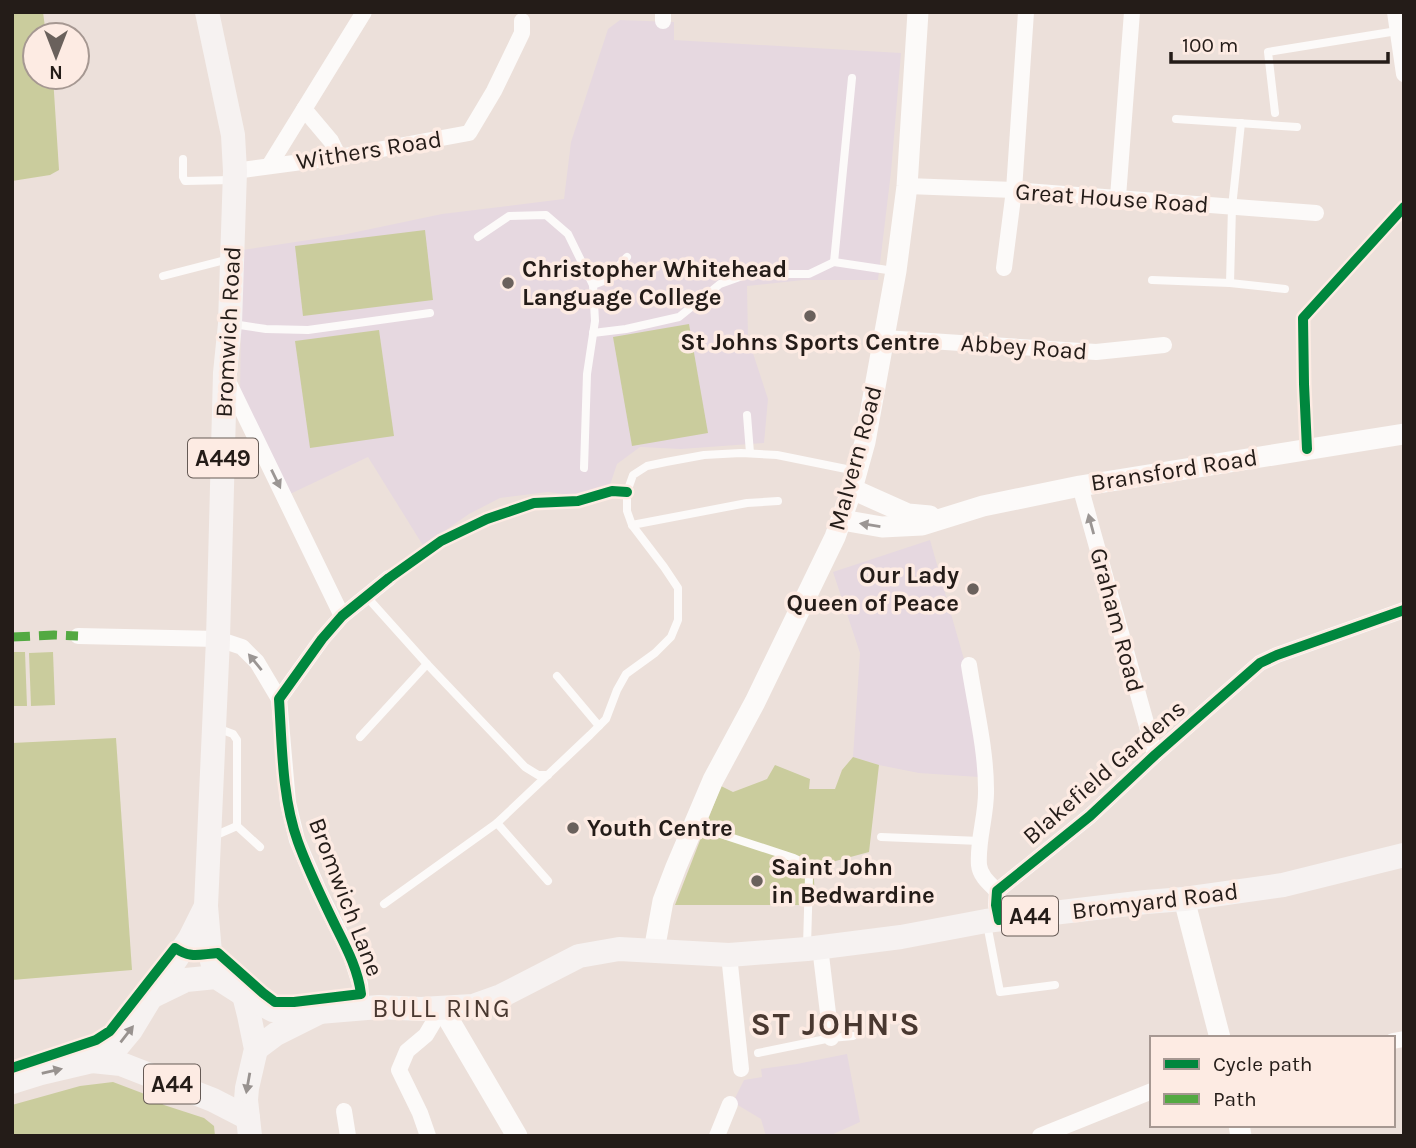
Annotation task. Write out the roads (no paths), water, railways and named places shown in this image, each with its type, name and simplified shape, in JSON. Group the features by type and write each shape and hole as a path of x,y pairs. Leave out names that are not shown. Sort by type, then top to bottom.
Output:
{"main road":[{"name":"Bromwich Road","path":"207,12 233,135 235,175 230,324 225,373 218,639 206,906 210,953 216,977"},
{"name":"Malvern Road","path":"654,950 663,901 713,780 755,702 842,520 854,480 864,442 896,271 907,186 918,12"},
{"name":"Bransford Road","path":"842,520 882,527 922,525 984,506 1080,486 1404,434"},
{"name":"Bransford Road","path":"854,480 908,514 946,517"},
{"name":"Bromyard Road","path":"654,950 729,955 901,937 993,920 1283,885 1404,855"},
{"path":"1184,899 1219,1036"},
{"name":"Bromwich Road","path":"150,997 190,938 206,906"},
{"name":"A44","path":"216,977 273,1010 319,1012 362,1008 443,1008 473,1006 492,999 579,956 619,948 654,950"},
{"path":"150,997 186,980 216,977"},
{"name":"A44","path":"244,995 256,1049 247,1088 249,1127"},
{"name":"A44","path":"12,1082 92,1061 108,1054 131,1030 150,997"},
{"path":"443,1008 517,1136"},
{"name":"A44","path":"256,1049 276,1034 319,1012"},
{"name":"A44","path":"92,1061 121,1064 213,1100 249,1127"}],"street":[{"path":"269,166 364,12"},
{"path":"1004,268 1013,190 1026,12"},
{"path":"1118,197 1132,12"},
{"path":"1395,12 1400,30 1404,74"},
{"name":"Withers Road","path":"235,175 269,166 339,157 469,133 523,33 523,15"},
{"path":"304,109 331,141 339,157"},
{"name":"Great House Road","path":"907,186 1013,190 1316,213"},
{"name":"Abbey Road","path":"884,338 1096,352 1164,345"},
{"path":"225,373 342,617"},
{"name":"Graham Road","path":"1080,486 1155,755"},
{"path":"279,699 322,639 342,617 389,578"},
{"name":"Blakefield Gardens","path":"997,891 1090,816 1260,663 1404,610"},
{"path":"78,636 218,639"},
{"name":"Bromwich Lane","path":"218,639 242,647 257,662 279,699 288,803 297,841 351,956 360,984 362,1008"},
{"path":"969,665 987,792 979,868 997,891 993,920"},
{"path":"814,948 831,1038"},
{"path":"729,955 741,1069"},
{"path":"428,1136 399,1070 407,1051 426,1035 443,1008"},
{"path":"1040,1136 1150,1092"},
{"path":"716,1136 730,1104"},
{"path":"344,1111 348,1136"}],"lane":[{"path":"1275,113 1268,52 1400,30"},
{"path":"834,262 852,78"},
{"path":"1176,119 1297,127"},
{"path":"1230,284 1232,207 1241,123"},
{"path":"183,159 185,181 235,175"},
{"path":"478,237 509,216 546,215 568,234 593,285 595,321 587,374 584,467"},
{"path":"593,285 606,280 627,257"},
{"path":"163,276 232,258"},
{"path":"593,332 626,329 679,317 720,284 748,274 809,274 834,262 896,271"},
{"path":"1152,280 1285,289"},
{"path":"230,324 266,329 308,330 430,313"},
{"path":"747,415 750,453"},
{"path":"384,904 497,822 548,775 606,719 626,674 655,653 671,637 678,620 678,588 632,525 627,511 626,492 633,475 647,466 704,455 750,453 777,455 854,480"},
{"path":"632,525 747,503 778,501"},
{"path":"366,596 525,767 538,775 548,775"},
{"path":"360,737 427,664"},
{"path":"557,676 599,726"},
{"path":"214,727 233,734 237,740 237,826 260,847"},
{"path":"497,822 548,881"},
{"path":"210,838 237,826"},
{"path":"694,826 794,858 813,867 809,876 814,948"},
{"path":"881,837 980,841"},
{"path":"993,920 1000,992 1055,985"},
{"path":"758,1053 853,1036"}],"place":[{"name":"Christopher Whitehead Language College","path":"508,283"},
{"name":"St Johns Sports Centre","path":"810,316"},
{"name":"Our Lady Queen of Peace","path":"973,589"},
{"name":"Youth Centre","path":"573,828"},
{"name":"Saint John in Bedwardine","path":"757,881"}],"district":[{"name":"BULL RING","path":"442,1008"},
{"name":"ST JOHN'S","path":"836,1024"}]}
